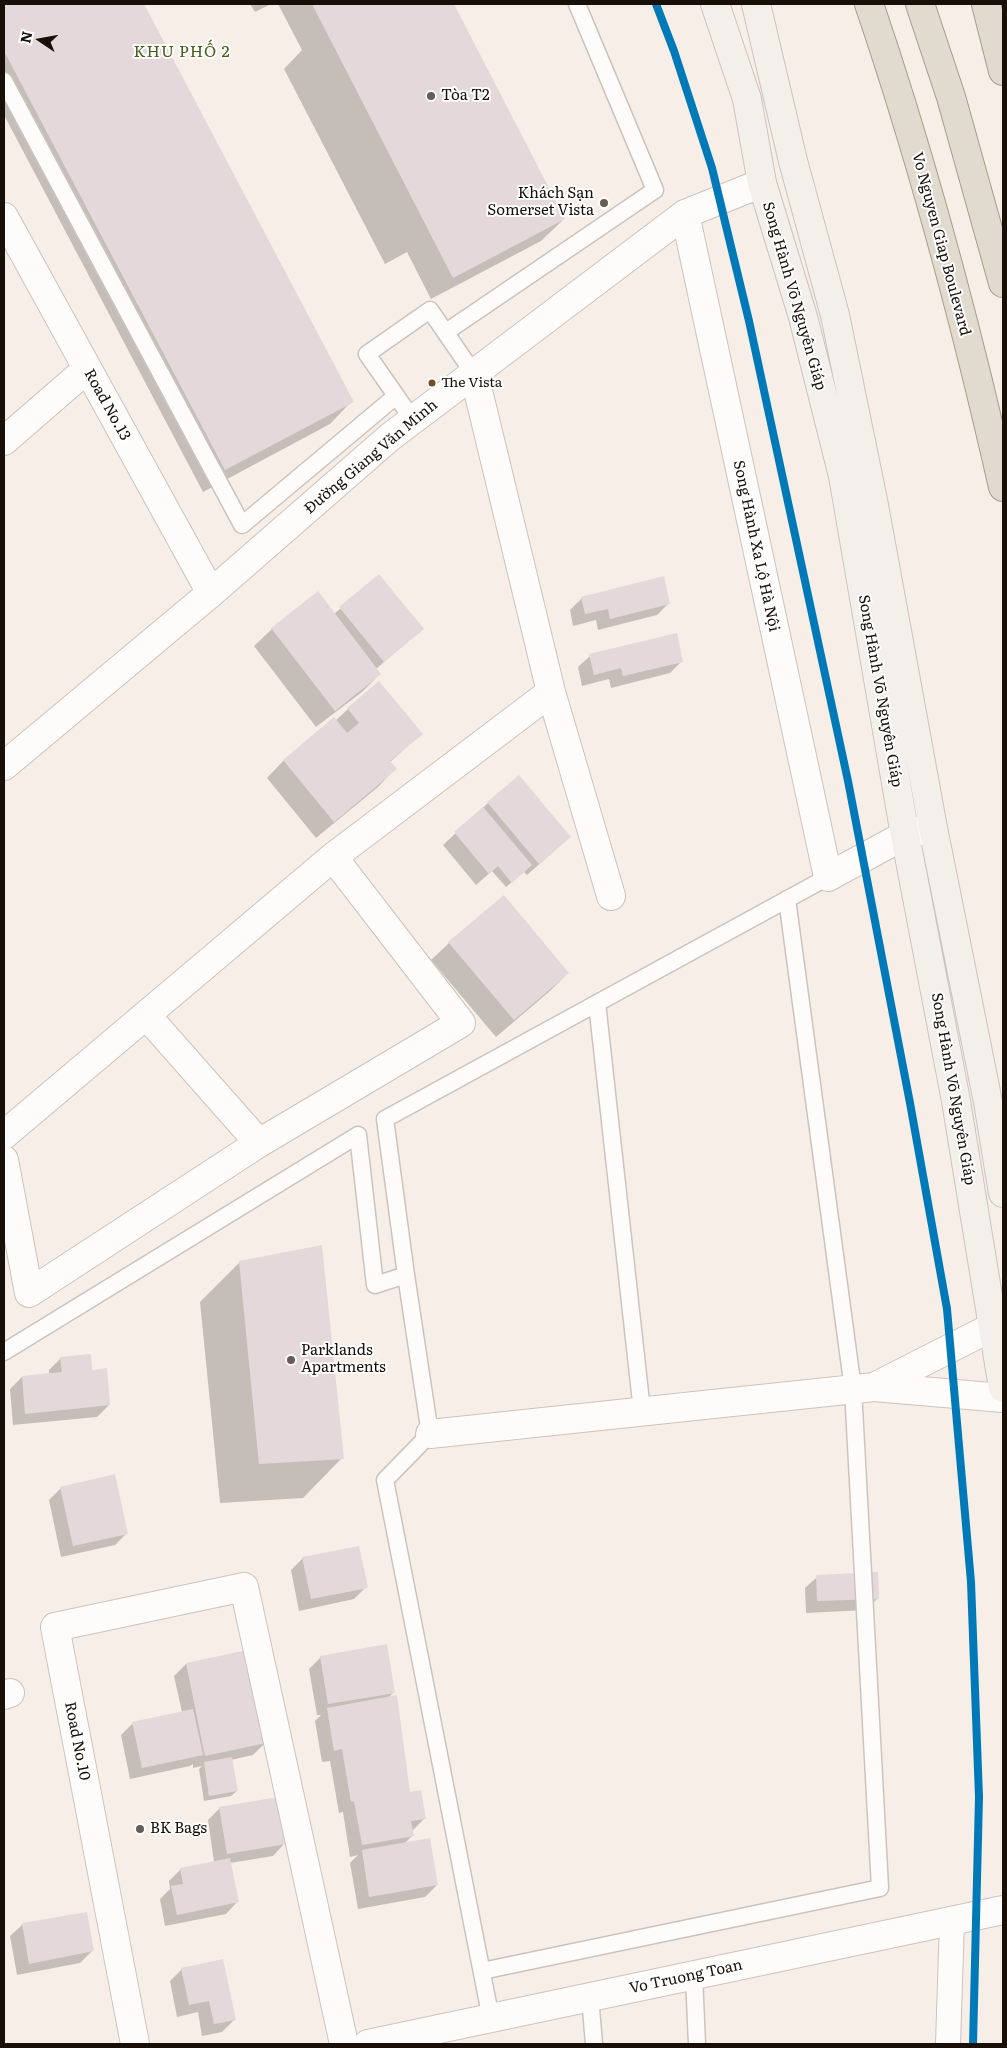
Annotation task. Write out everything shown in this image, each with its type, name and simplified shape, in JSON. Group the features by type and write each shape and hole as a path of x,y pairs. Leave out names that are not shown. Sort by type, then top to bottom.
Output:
{"highway":[{"name":"Vo Nguyen Giap Boulevard","path":"869,4 892,70 946,256 1003,487"},
{"path":"920,4 951,97 1003,283"},
{"path":"986,4 1003,71"}],"main road":[{"name":"Song Hành Võ Nguyên Giáp","path":"715,4 747,99 762,183 803,317 843,476 905,835 999,1325 1003,1388"},
{"name":"Song Hành Võ Nguyên Giáp","path":"756,4 793,161 835,315 873,500 933,828 988,1102 1003,1193"},
{"path":"762,183 793,161"}],"street":[{"name":"Đường Giang Văn Minh","path":"4,766 211,593 390,437 685,214 762,183"},
{"name":"Song Hành Xa Lộ Hà Nội","path":"685,214 828,877"},
{"name":"Road No.13","path":"4,217 211,593"},
{"path":"4,441 87,369"},
{"path":"474,374 551,692 611,896"},
{"path":"4,1135 333,857 551,692"},
{"path":"828,877 905,835 933,828"},
{"path":"4,1160 29,1292 259,1143 461,1023 333,857"},
{"path":"146,1015 259,1143"},
{"path":"864,1388 999,1325"},
{"path":"430,1434 864,1388 1003,1398"},
{"name":"Road No.10","path":"135,2044 55,1627 244,1587 344,2044"},
{"name":"Vo Truong Toan","path":"368,2044 452,2035 491,2019 1003,1910"},
{"path":"948,2044 952,1921"}],"lane":[{"path":"446,332 655,190 577,4"},
{"path":"4,81 242,525 396,396"},
{"path":"413,420 367,354 430,310 474,374"},
{"path":"491,2019 385,1480 430,1434 385,1118 828,877"},
{"path":"482,1971 880,1888 864,1388 787,899"},
{"path":"597,1003 642,1411"},
{"path":"4,1352 358,1135 374,1285 406,1275"},
{"path":"694,1976 697,2044"},
{"path":"590,1997 594,2044"}],"building":[{"path":"4,4 144,4 354,402 225,470 4,51"},
{"name":"Tòa T2","path":"312,4 454,4 565,219 453,278"},
{"path":"379,574 424,629 384,662 339,607"},
{"path":"664,576 670,604 610,619 608,609 585,614 581,597"},
{"path":"318,591 381,674 335,711 271,628"},
{"path":"677,633 683,662 623,676 621,668 594,675 589,654"},
{"path":"379,681 423,734 390,761 397,769 334,822 283,760 334,717 347,733 359,723 347,708"},
{"path":"519,775 571,837 539,864 487,802"},
{"path":"483,807 532,865 512,883 498,866 489,874 454,832"},
{"path":"504,895 569,973 514,1020 448,942"},
{"name":"Parklands Apartments","path":"322,1245 344,1459 259,1464 239,1261"},
{"path":"91,1354 92,1370 107,1368 110,1405 25,1414 22,1376 62,1372 60,1357"},
{"path":"115,1474 128,1534 73,1546 60,1487"},
{"path":"359,1546 368,1588 311,1599 302,1557"},
{"path":"878,1572 879,1599 817,1601 816,1575"},
{"path":"387,1644 395,1693 328,1704 320,1656"},
{"path":"247,1650 266,1743 205,1756 186,1663"},
{"path":"397,1695 410,1792 421,1790 426,1819 411,1821 414,1836 362,1845 354,1801 351,1802 342,1749 334,1751 327,1708"},
{"path":"193,1709 203,1755 142,1768 132,1722"},
{"path":"232,1757 238,1791 209,1796 204,1762"},
{"path":"278,1797 286,1844 227,1854 219,1807"},
{"path":"430,1838 438,1885 369,1897 362,1850"},
{"path":"230,1858 239,1902 177,1915 171,1886 183,1884 180,1868"},
{"path":"87,1912 94,1951 29,1964 22,1923"},
{"path":"223,1959 236,2020 214,2024 209,2001 189,2005 181,1968"}],"transit line":[{"path":"656,4 674,51 712,168 749,321 848,781 910,1103 947,1309 971,1582 979,1797 973,2044"}],"place":[{"name":"Tòa T2","path":"431,96"},
{"name":"Khách Sạn Somerset Vista","path":"604,203"},
{"name":"The Vista","path":"432,383"},
{"name":"Parklands Apartments","path":"291,1360"},
{"name":"BK Bags","path":"140,1829"}],"district":[{"name":"KHU PHỐ 2","path":"182,52"}]}
